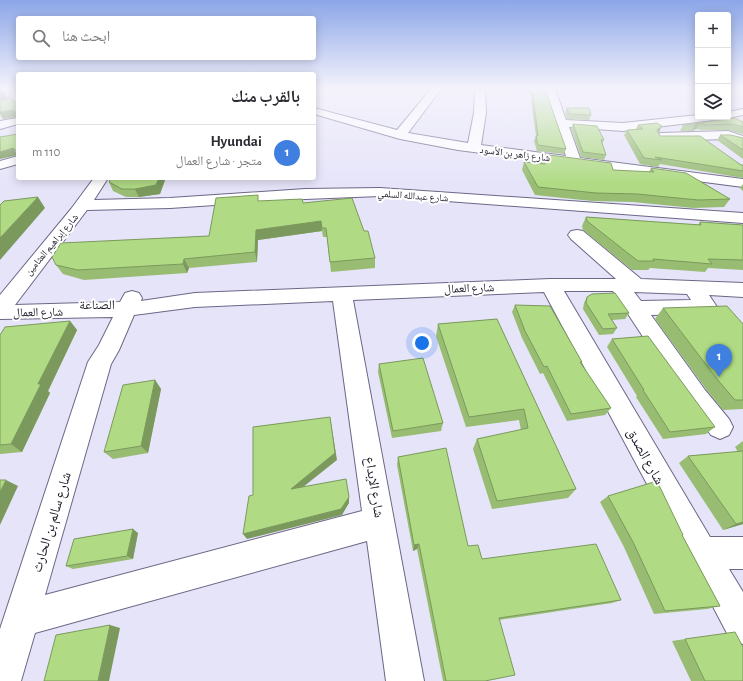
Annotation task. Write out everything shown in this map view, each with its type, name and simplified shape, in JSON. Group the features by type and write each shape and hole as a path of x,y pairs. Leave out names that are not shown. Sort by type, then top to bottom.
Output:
{"street":[{"path":"0,125 16,121"},
{"name":"شارع زاهر بن الأسود","path":"349,121 400,135 474,148 667,172 719,182 743,184"},
{"path":"400,135 411,121"},
{"path":"474,148 479,121"},
{"path":"574,161 561,123 622,127 684,121 686,127 718,149"},
{"path":"646,137 728,135 743,140"},
{"path":"0,165 16,161"},
{"name":"شارع إبراهيم العثامين","path":"1,303 84,205 100,180"},
{"path":"719,182 732,195"},
{"name":"شارع عبدالله السلمي","path":"84,205 170,203 305,194 380,192 743,218"},
{"path":"577,235 628,286 634,308 696,397 720,427"},
{"path":"22,280 26,292 39,299"},
{"name":"شارع العمال","path":"1,303 39,299 165,306 195,300 550,285 743,290"},
{"name":"شارع الصدق","path":"550,285 700,553 743,626"},
{"path":"634,308 707,307 693,288"},
{"name":"شارع الإبداع","path":"342,293 405,681"},
{"name":"شارع العمال","path":"1,303 122,304"},
{"name":"شارع سالم بن الحارث","path":"2,681 100,362 108,350 122,304"},
{"path":"22,619 380,522"},
{"path":"700,553 743,553"}],"building":[{"path":"536,121 556,121 566,149 538,145 536,136 538,136"},
{"path":"714,121 743,122 743,127 732,124 706,125 700,123 695,125 683,125"},
{"path":"657,123 662,126 657,130 660,136 700,136 743,165 743,171 655,157 662,160 644,158 627,130 643,129 638,125"},
{"path":"573,124 597,126 604,140 601,140 606,155 583,152"},
{"path":"16,134 16,150 13,148 0,152 0,137"},
{"path":"720,135 731,135 743,138 743,150"},
{"path":"542,154 611,163 613,170 654,172 651,168 686,173 730,199 698,200 637,194 596,193 538,187 524,162 545,164"},
{"path":"110,180 158,180 156,185 135,189 122,189 109,182"},
{"path":"258,195 258,201 302,199 303,203 352,198 364,231 368,231 375,258 330,262 326,228 322,228 321,221 256,230 255,252 184,259 183,264 78,270 56,265 52,257 61,243 209,236 216,198"},
{"path":"38,197 0,238 0,205 4,201"},
{"path":"586,217 701,225 700,222 743,225 743,260 708,259 712,264 653,259 654,261 638,261 587,221"},
{"path":"615,293 629,313 608,314 617,328 603,329 586,303 587,297 592,294"},
{"path":"515,305 550,306 582,362 580,362 611,408 571,414 547,366 544,367 525,331"},
{"path":"727,306 743,324 743,400 735,400 717,379 663,308"},
{"path":"497,319 576,489 497,501 477,439 528,428 524,409 469,417 438,324"},
{"path":"70,321 38,384 41,384 11,444 0,445 0,335 5,327"},
{"path":"648,336 715,427 670,432 612,339"},
{"path":"423,358 443,423 393,431 379,364"},
{"path":"155,380 141,446 104,452 123,385"},
{"path":"330,417 335,453 291,489 346,479 349,497 341,509 243,534 249,496 253,495 253,427"},
{"path":"446,448 468,546 478,545 482,559 596,544 621,600 499,618 515,675 485,681 446,681 419,544 414,545 398,457"},
{"path":"743,451 743,522 736,524 688,456"},
{"path":"0,480 6,480 0,492"},
{"path":"657,481 682,535 720,606 665,611 633,542 608,496"},
{"path":"133,529 127,556 66,566 74,539"},
{"path":"110,625 98,681 44,681 56,635"},
{"path":"735,632 743,647 743,681 705,681 685,639"}],"place":[{"name":"Hyundai","path":"719,377"}],"district":[{"name":"الصناعة","path":"97,304"}]}
